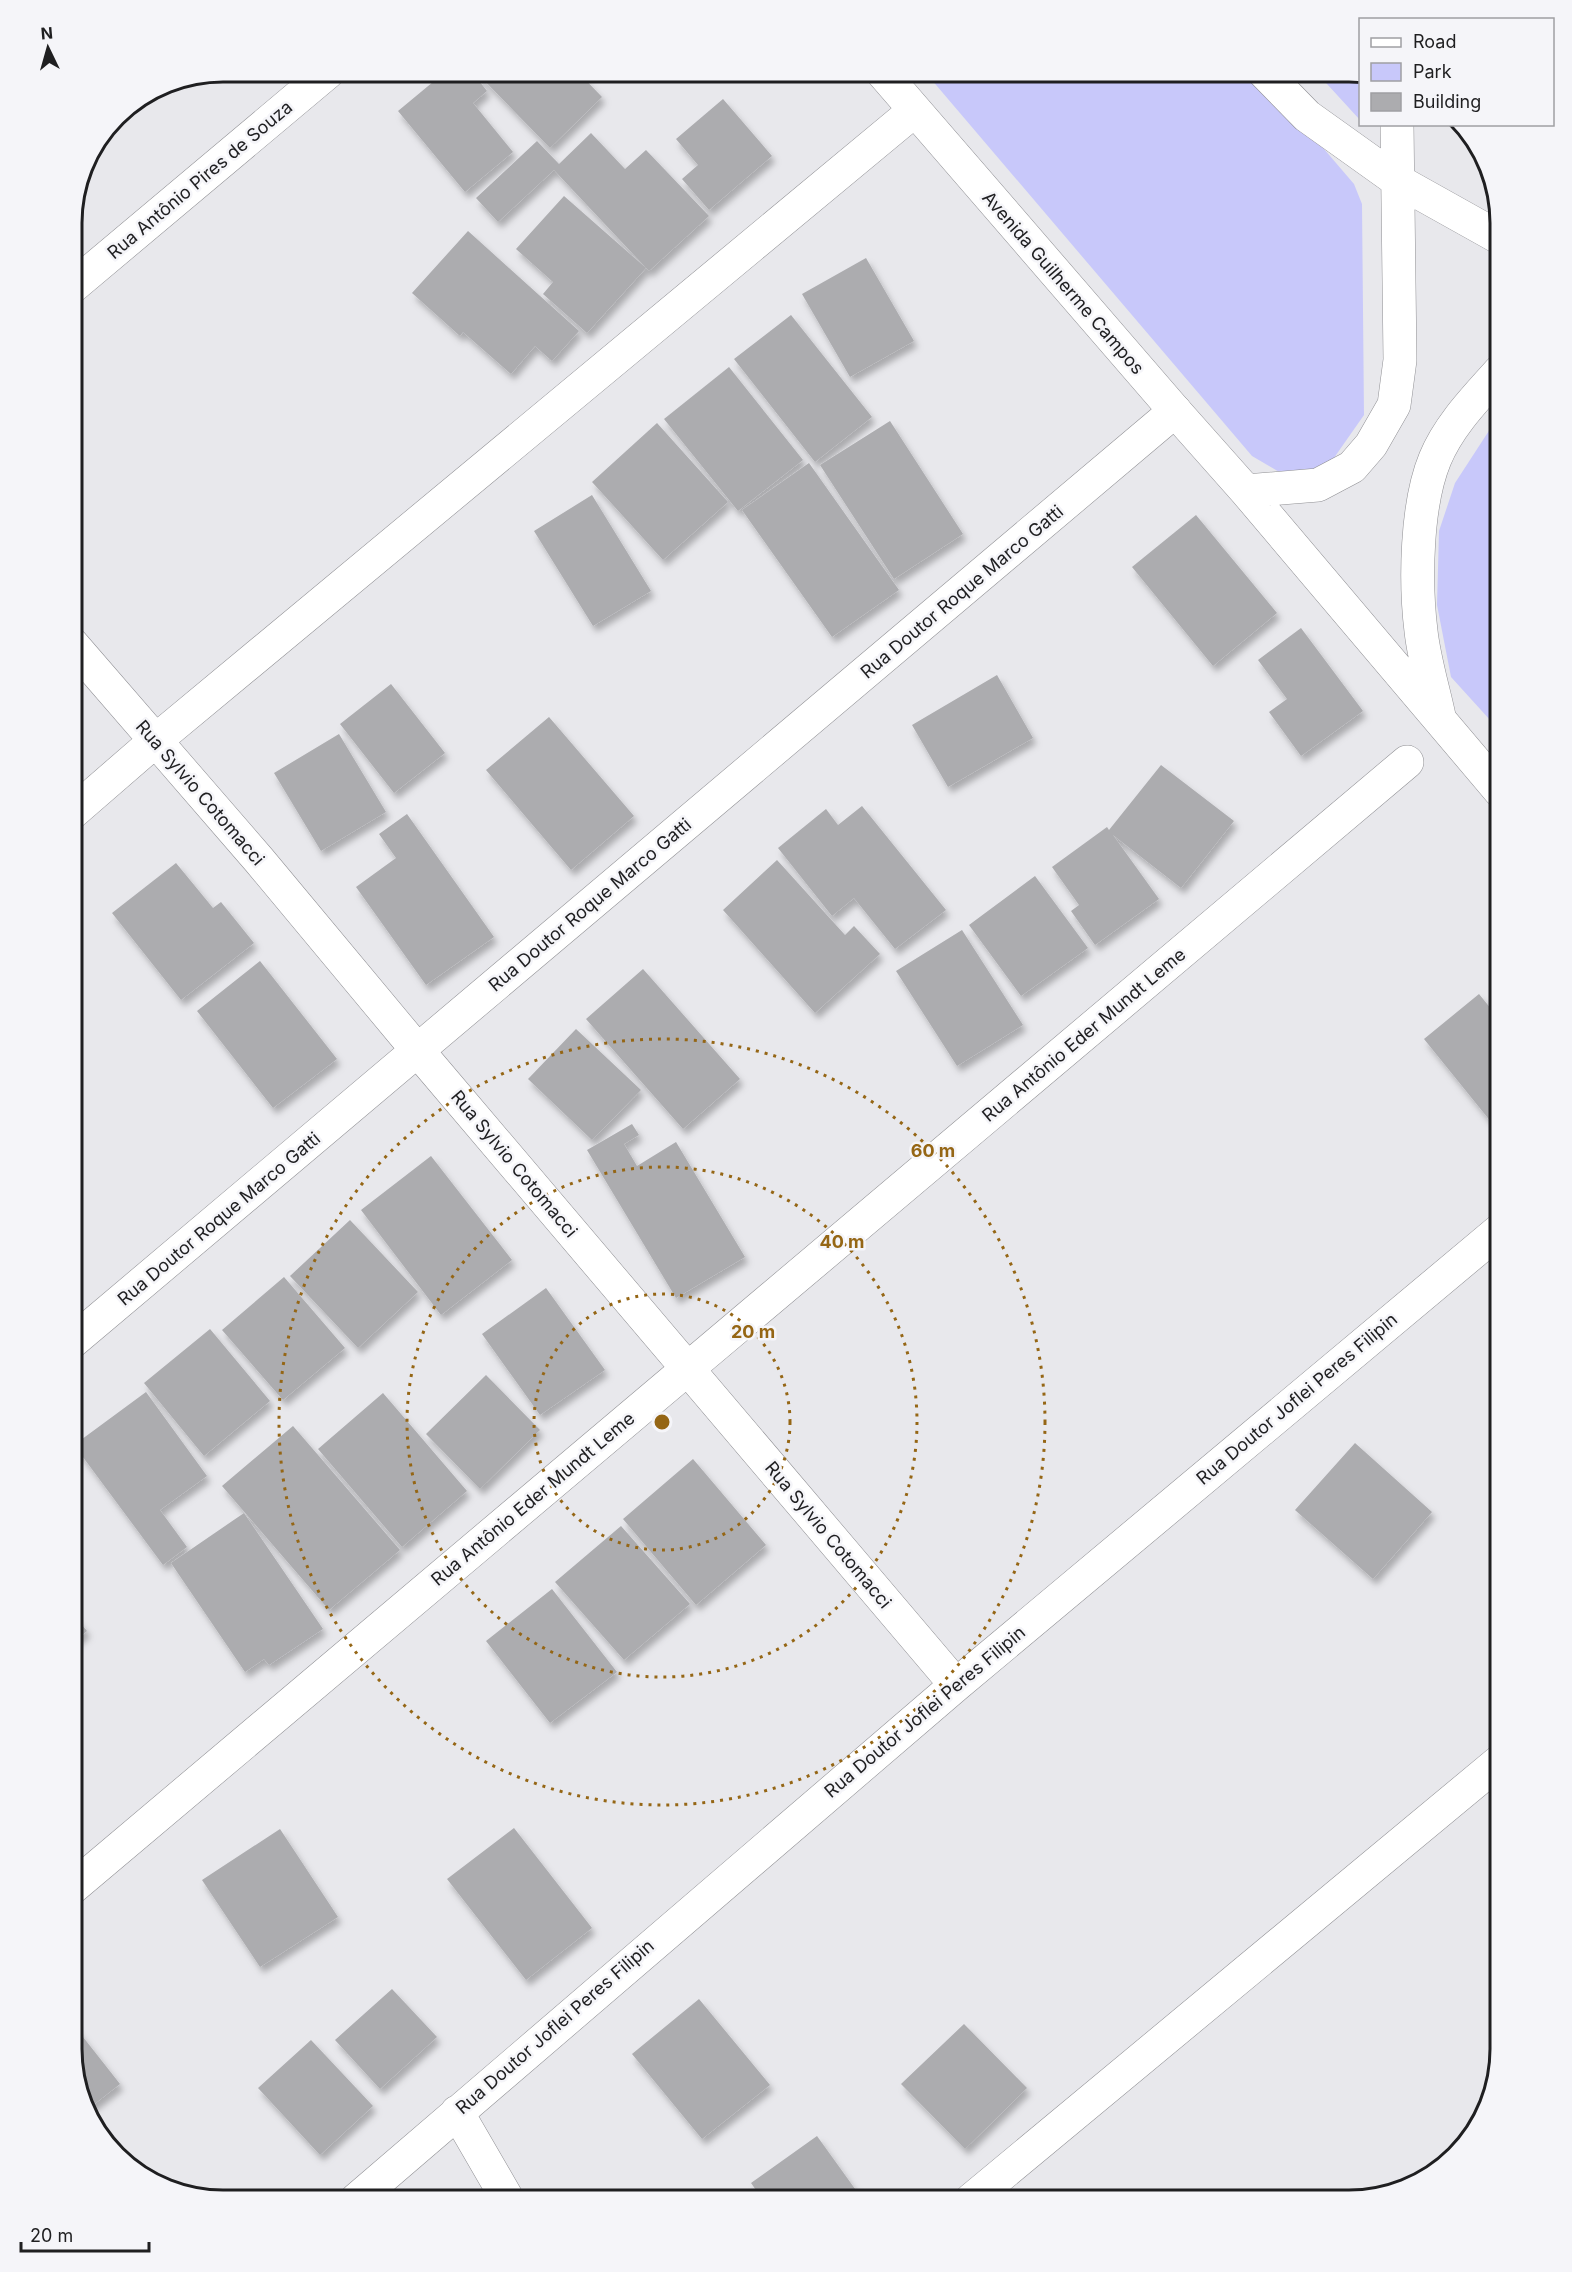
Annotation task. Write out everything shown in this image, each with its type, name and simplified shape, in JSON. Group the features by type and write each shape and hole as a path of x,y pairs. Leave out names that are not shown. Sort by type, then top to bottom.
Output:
{"street":[{"name":"Rua Antônio Pires de Souza","path":"83,278 316,82"},
{"name":"Avenida Guilherme Campos","path":"891,83 1246,491 1490,779"},
{"path":"1275,83 1307,116 1398,181 1490,234"},
{"path":"83,804 154,741 914,111"},
{"path":"1246,491 1318,486 1352,467 1371,445 1394,405 1400,360 1397,126"},
{"name":"Avenida Guilherme Campos","path":"1440,721 1421,632 1419,563 1422,500 1435,458 1456,422 1490,383"},
{"name":"Rua Doutor Roque Marco Gatti","path":"82,1333 1175,411"},
{"name":"Rua Sylvio Cotomacci","path":"83,657 259,860 418,1051 956,1685"},
{"name":"Rua Antônio Eder Mundt Leme","path":"82,1879 1407,762"},
{"name":"Rua Doutor Joflei Peres Filipin","path":"368,2189 956,1685 1490,1238"},
{"path":"983,2190 1490,1769"},
{"path":"457,2112 502,2189"}],"green space":[{"path":"934,83 1267,83 1354,184 1362,204 1364,415 1329,465 1286,476 1252,456"},
{"path":"1326,83 1359,83 1359,119"},
{"path":"1490,429 1490,720 1451,677 1437,605 1439,531 1455,483"}],"building":[{"path":"433,82 480,82 487,91 473,103 513,152 465,192 398,111"},
{"path":"486,82 588,82 602,97 550,148"},
{"path":"723,99 772,156 709,210 682,179 698,165 676,139"},
{"path":"591,133 625,169 646,150 709,216 649,271 554,170 498,222 476,198 537,141 559,164"},
{"path":"564,196 646,268 587,333 543,294 553,282 516,249"},
{"path":"468,231 579,331 552,361 535,346 511,374 463,332 460,336 412,293"},
{"path":"866,258 914,341 850,377 802,294"},
{"path":"791,315 872,417 815,462 734,359"},
{"path":"729,367 803,460 738,511 664,419"},
{"path":"890,421 963,534 894,579 820,465"},
{"path":"657,423 728,502 663,560 592,482"},
{"path":"809,463 899,590 832,637 742,510"},
{"path":"592,495 651,591 593,626 534,531"},
{"path":"1196,515 1277,613 1213,666 1132,567"},
{"path":"1301,628 1363,711 1301,756 1269,712 1287,699 1258,660"},
{"path":"997,675 1033,738 948,787 912,725"},
{"path":"391,684 445,753 394,793 340,724"},
{"path":"549,717 634,816 571,870 486,770"},
{"path":"339,734 386,812 321,851 274,773"},
{"path":"1161,765 1234,821 1181,888 1113,835 1159,899 1095,945 1071,911 1079,905 1052,867 1107,827 1109,830"},
{"path":"862,806 946,910 895,949 854,898 832,916 778,848 826,809 838,825"},
{"path":"407,814 494,937 426,985 356,887 396,858 379,834"},
{"path":"777,860 845,935 854,926 880,954 815,1013 723,910"},
{"path":"176,863 213,908 221,902 254,943 181,1000 112,913"},
{"path":"1035,876 1088,948 1021,996 969,925"},
{"path":"962,930 1023,1025 957,1066 896,971"},
{"path":"260,961 337,1059 273,1108 197,1011"},
{"path":"643,969 740,1079 683,1129 586,1019"},
{"path":"1479,994 1490,1008 1490,1121 1424,1039"},
{"path":"576,1029 641,1090 592,1140 528,1079"},
{"path":"632,1124 639,1135 624,1144 637,1166 676,1142 745,1257 676,1298 587,1150"},
{"path":"431,1156 512,1260 441,1315 361,1210"},
{"path":"350,1220 418,1292 358,1348 290,1276"},
{"path":"284,1277 345,1348 283,1400 222,1330"},
{"path":"546,1288 605,1370 540,1415 482,1334"},
{"path":"210,1329 270,1401 204,1456 144,1383"},
{"path":"486,1375 540,1430 480,1489 426,1434"},
{"path":"146,1392 207,1476 160,1510 187,1547 163,1565 82,1456 82,1439"},
{"path":"383,1393 467,1491 402,1547 318,1449"},
{"path":"293,1426 400,1550 329,1610 222,1486"},
{"path":"1355,1443 1432,1512 1373,1579 1295,1510"},
{"path":"693,1459 766,1545 696,1605 623,1519"},
{"path":"244,1513 323,1629 269,1665 264,1659 245,1672 171,1563"},
{"path":"621,1526 690,1604 624,1660 555,1582"},
{"path":"552,1589 617,1672 550,1723 486,1641"},
{"path":"82,1625 87,1631 82,1635"},
{"path":"514,1828 592,1928 526,1980 447,1879"},
{"path":"280,1829 338,1917 260,1967 202,1880"},
{"path":"392,1989 437,2037 380,2089 335,2040"},
{"path":"699,1999 770,2085 702,2139 632,2054"},
{"path":"964,2024 1027,2088 965,2149 901,2084"},
{"path":"82,2036 120,2084 94,2105 87,2085"},
{"path":"311,2040 373,2106 320,2155 258,2088"},
{"path":"817,2136 855,2190 756,2189 751,2183"}]}
